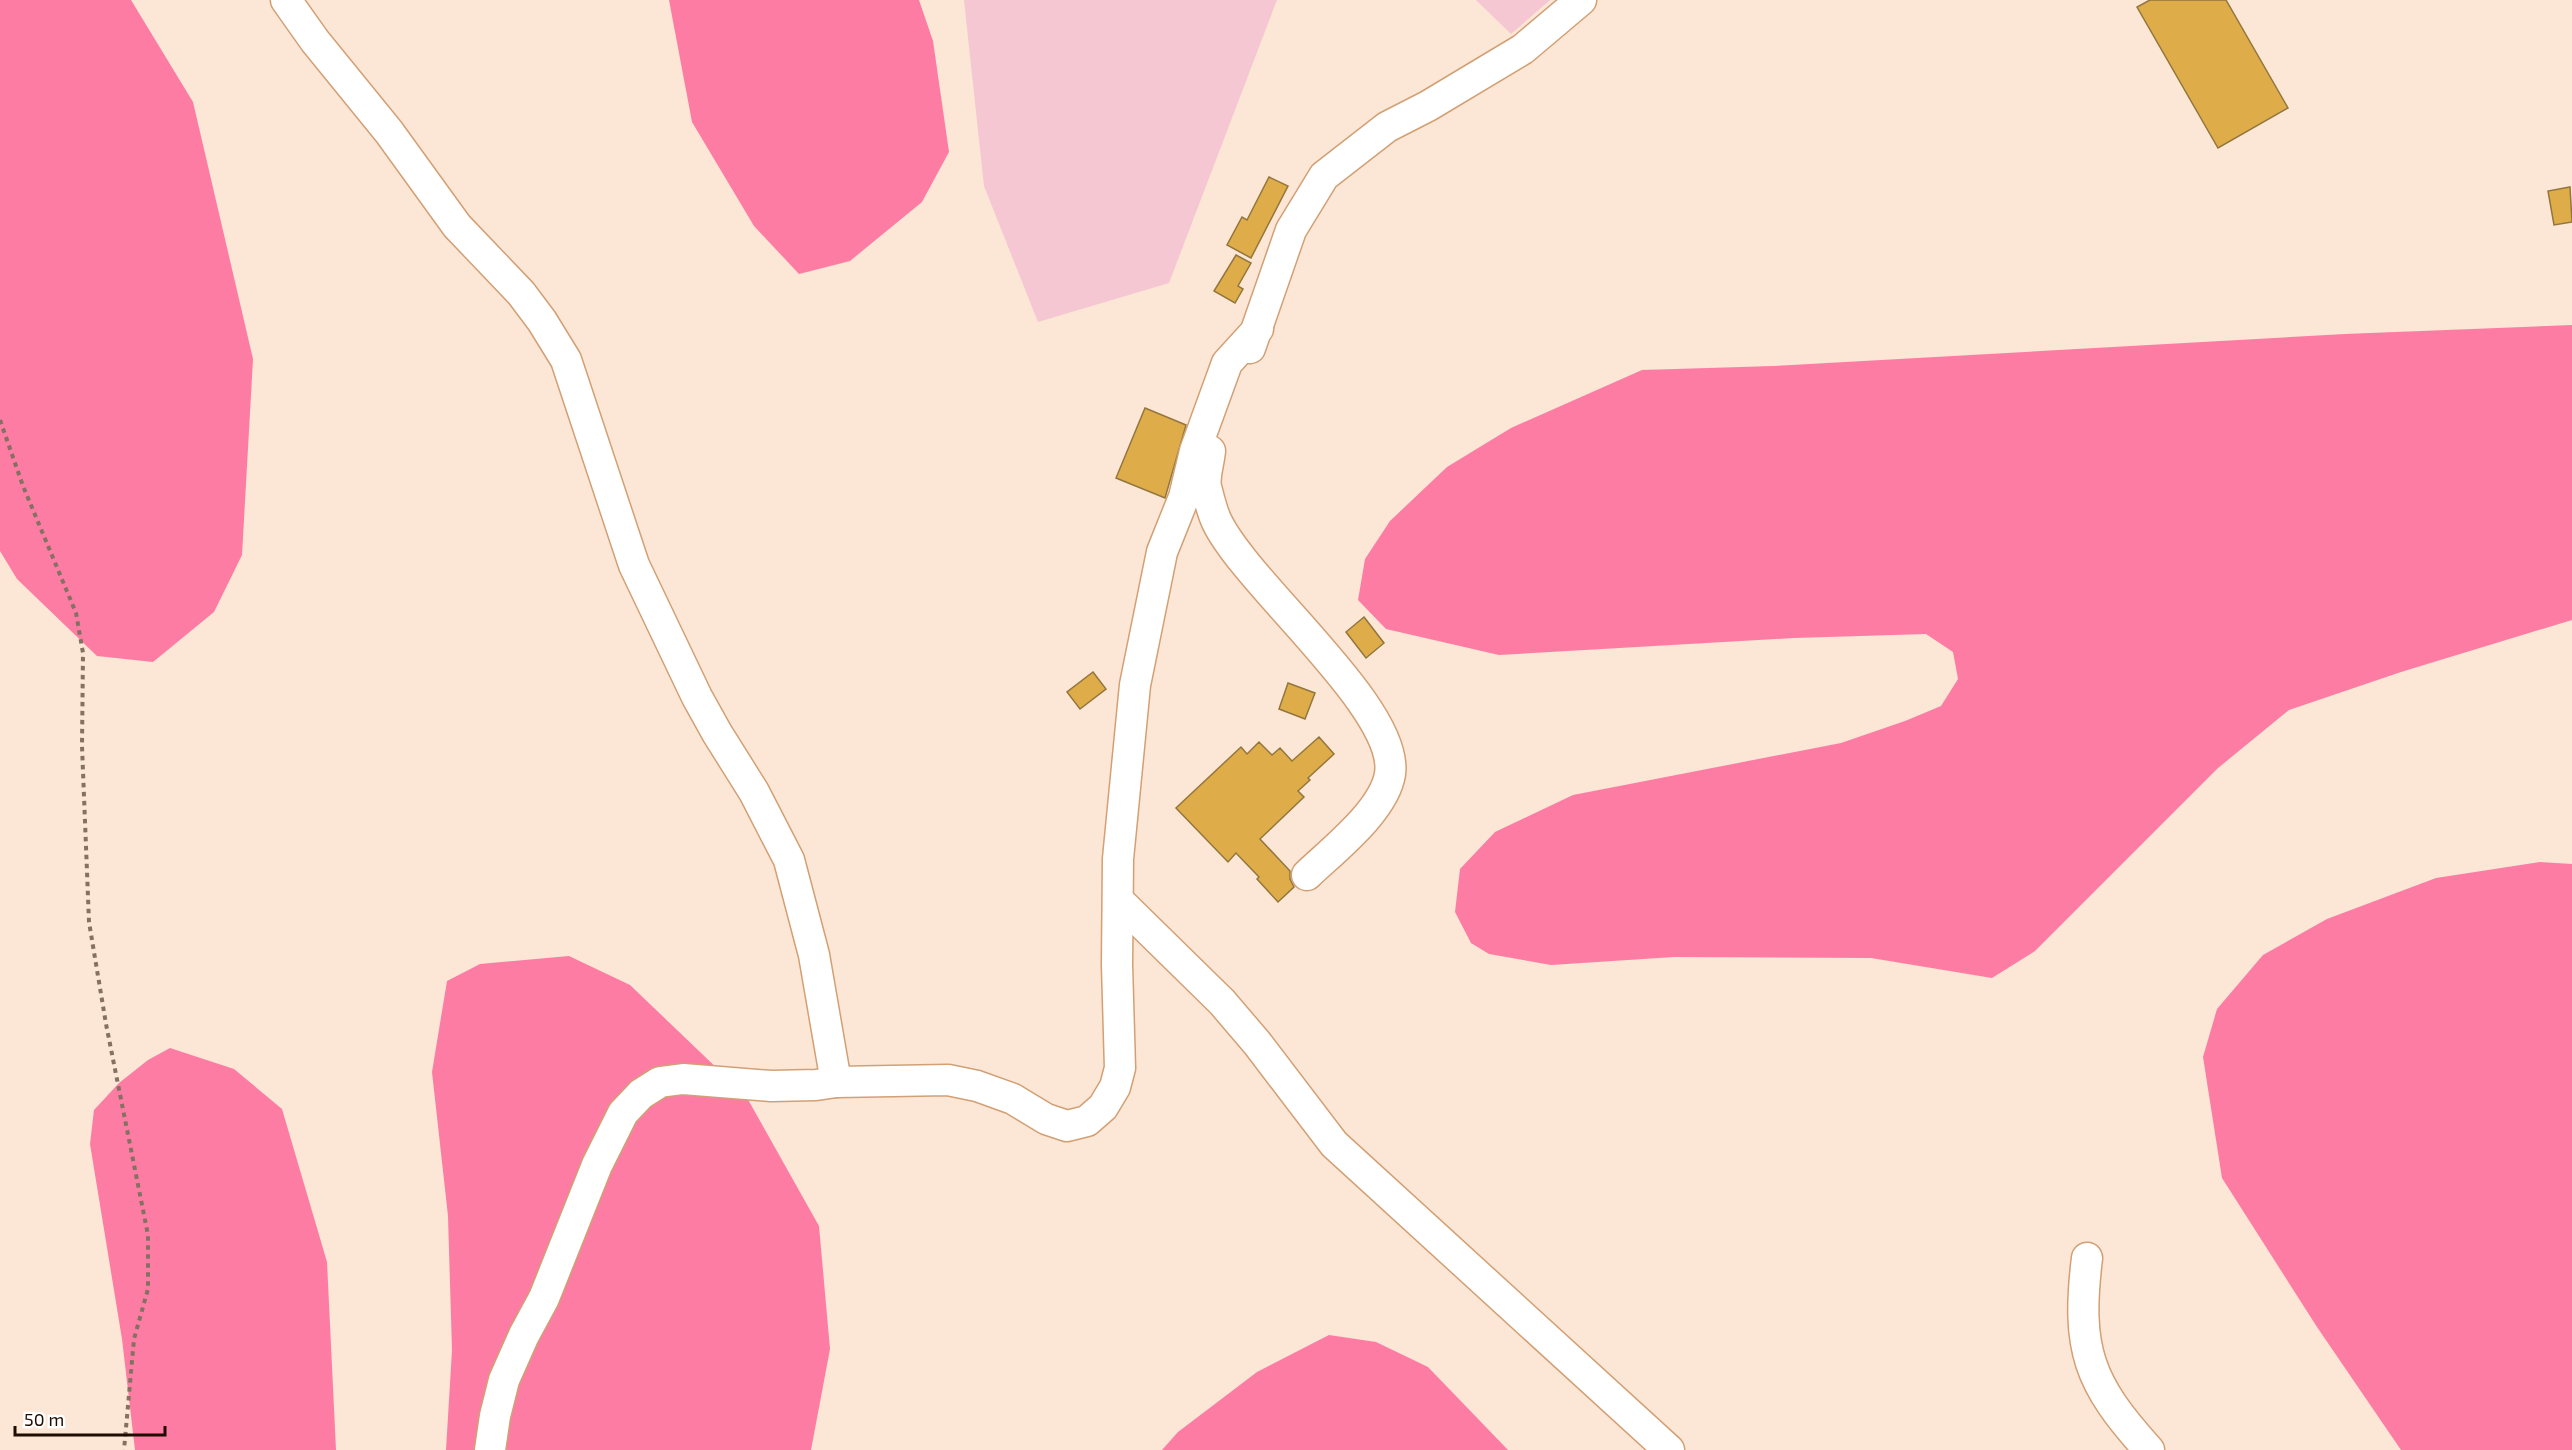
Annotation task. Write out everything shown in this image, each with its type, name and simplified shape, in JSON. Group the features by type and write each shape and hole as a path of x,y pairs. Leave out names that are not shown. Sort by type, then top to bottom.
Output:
{"street":[{"path":"286,0 315,41 389,132 456,226 520,292 542,321 566,360 634,565 697,697 754,792 789,860 814,955 836,1082"},
{"path":"1307,875 1357,826 1378,801 1390,774 1389,750 1377,722 1337,670 1247,566 1217,522 1206,484 1212,440 1258,329 1291,230 1324,176 1387,127 1428,106 1522,49 1581,0"},
{"path":"490,1450 504,1380 544,1298 609,1139 623,1113 640,1094 660,1082 683,1079 771,1086 948,1080 977,1086 1013,1099 1046,1119 1067,1126 1087,1121 1102,1107 1115,1088 1120,1068 1116,965 1118,859 1135,685 1162,552 1184,497 1195,451 1227,363 1258,329"},
{"path":"1119,901 1222,1002 1257,1043 1334,1144 1669,1450"},
{"path":"2087,1258 2083,1295 2083,1331 2092,1369 2105,1397 2149,1450"}],"path":[{"path":"0,420 23,486 76,613 83,653 82,746 89,922 106,1024 148,1235 148,1289 134,1339 124,1450"}],"shaded area":[{"path":"0,0 131,0 193,102 253,359 242,555 214,612 153,662 97,656 17,579 0,551"},
{"path":"669,0 919,0 933,41 949,152 922,202 850,261 799,274 754,226 692,122"},
{"path":"964,0 1277,0 1169,283 1038,322 984,186"},
{"path":"1476,0 1550,0 1511,34"},
{"path":"2572,325 2572,620 2401,672 2289,710 2218,768 2035,951 1992,978 1871,958 1674,957 1551,965 1489,954 1471,943 1455,912 1460,869 1495,832 1573,795 1841,743 1941,706 1958,679 1953,652 1926,634 1794,638 1499,655 1386,629 1358,600 1365,559 1390,521 1447,467 1511,428 1642,370 1774,366 2345,334"},
{"path":"2540,862 2572,864 2572,1450 2401,1450 2317,1327 2222,1178 2203,1057 2217,1009 2263,955 2327,919 2436,878"},
{"path":"569,956 630,985 746,1096 819,1226 830,1349 811,1450 446,1450 452,1350 448,1216 432,1072 447,981 480,964"},
{"path":"170,1048 234,1069 282,1109 327,1262 336,1450 135,1450 122,1339 90,1144 94,1110 119,1083 148,1060"},
{"path":"1329,1335 1376,1342 1428,1367 1508,1450 1162,1450 1178,1432 1257,1372"}],"building":[{"path":"2150,0 2226,0 2288,108 2218,148 2137,7"},
{"path":"1269,177 1288,186 1251,258 1227,245 1242,217 1247,220"},
{"path":"2570,187 2572,222 2554,225 2548,191"},
{"path":"1236,255 1251,263 1238,286 1243,289 1235,303 1214,291"},
{"path":"1145,408 1186,425 1165,498 1116,478"},
{"path":"1364,617 1384,643 1366,658 1346,632"},
{"path":"1093,672 1106,689 1080,709 1067,692"},
{"path":"1288,683 1315,693 1305,719 1279,709"},
{"path":"1319,737 1334,754 1308,778 1310,780 1298,791 1304,797 1260,839 1290,871 1290,879 1294,887 1278,902 1257,879 1259,877 1236,853 1228,862 1176,808 1241,747 1247,754 1259,742 1272,755 1280,748 1292,761"}]}
